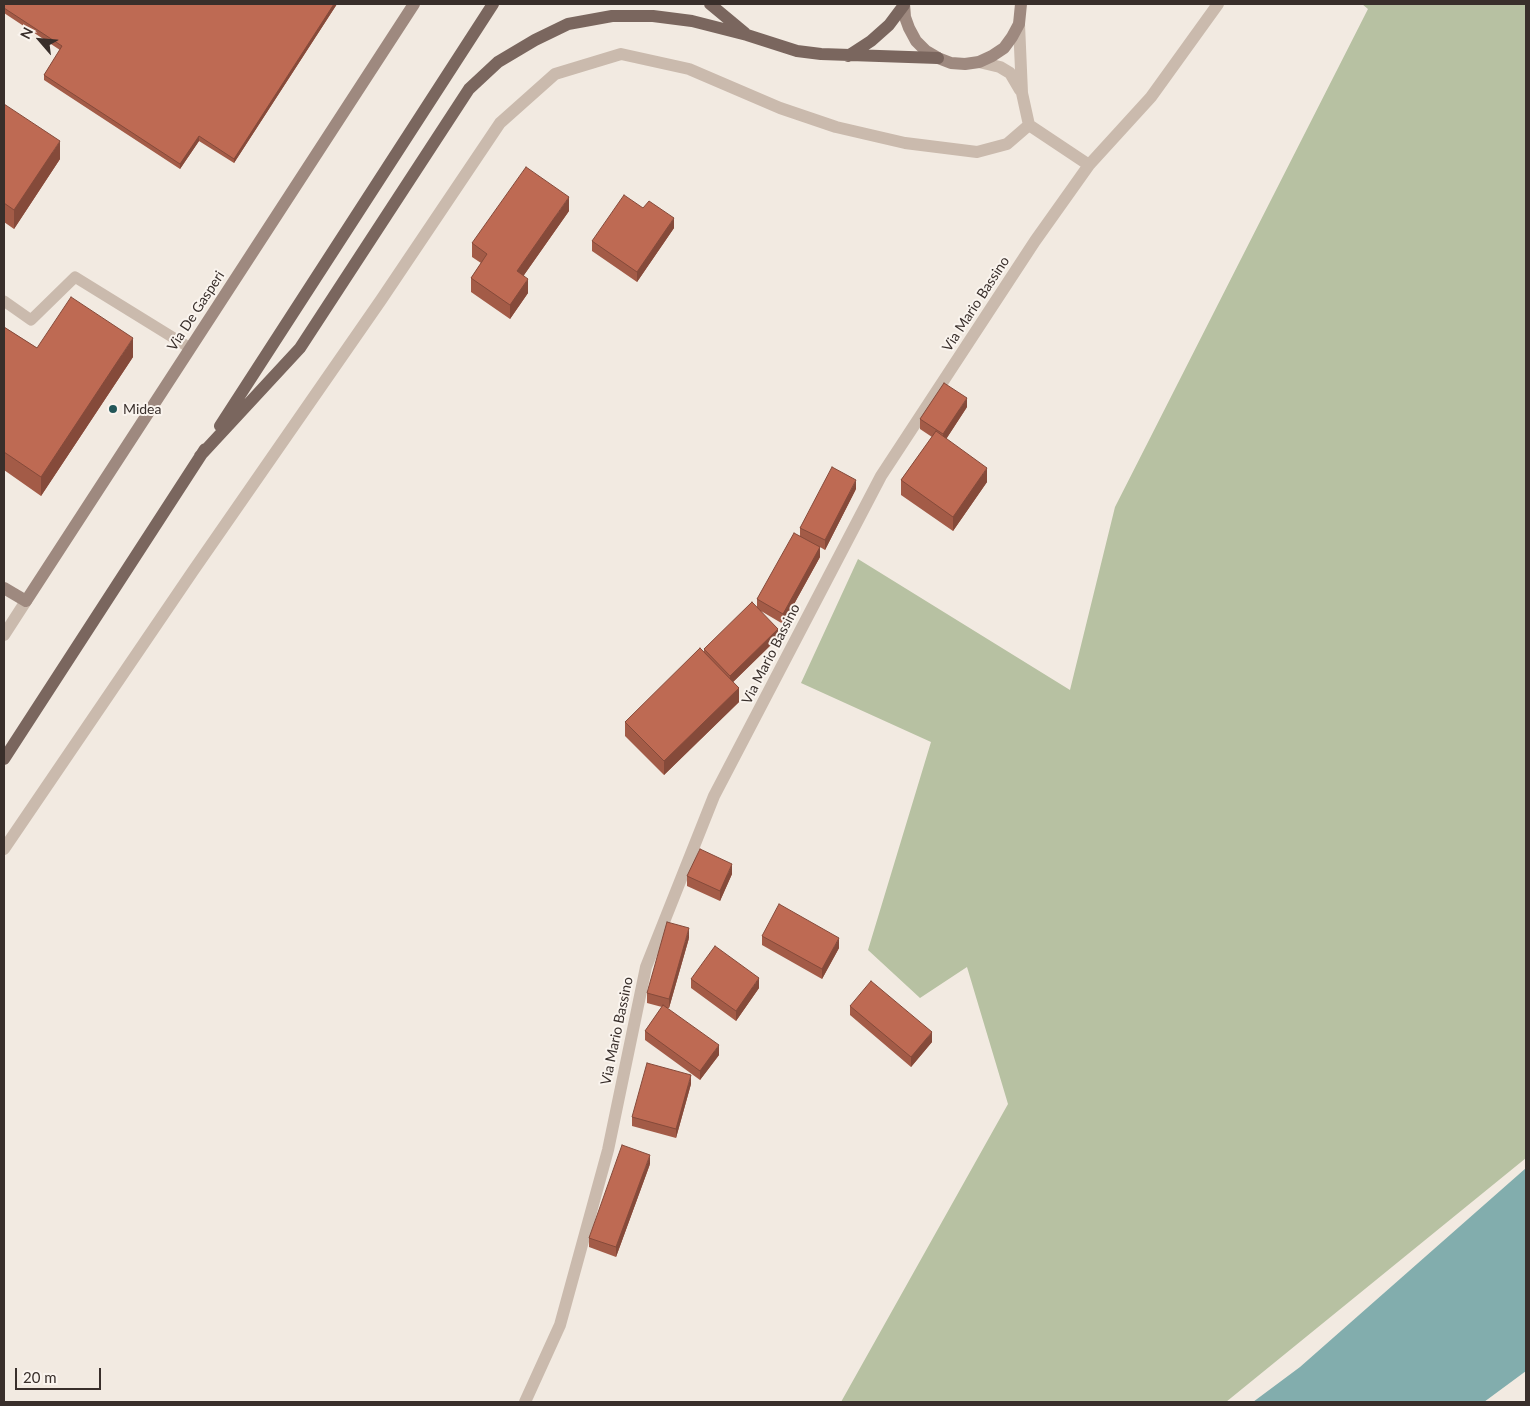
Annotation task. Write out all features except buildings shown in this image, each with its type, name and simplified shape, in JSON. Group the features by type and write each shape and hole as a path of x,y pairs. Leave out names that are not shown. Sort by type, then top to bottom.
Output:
{"main road":[{"path":"4,759 492,4"},
{"path":"710,4 747,35"},
{"path":"848,56 888,25 904,4"},
{"path":"200,456 300,348 470,90 498,62 535,40 568,24 612,16 653,16 692,22 747,35 797,51 848,56 938,58"}],"street":[{"name":"Via De Gasperi","path":"4,635 414,4"},
{"path":"904,4 905,17 916,41 926,51 951,63 979,62 992,56 1004,48 1019,24"},
{"path":"1022,4 1019,24 1022,93 1029,125 1089,165"},
{"name":"Via Mario Bassino","path":"525,1402 560,1325 608,1150 646,967 714,796 881,476 1035,241 1089,165 1151,97 1218,4"},
{"path":"4,849 199,562 381,300 500,123 555,74 621,54 689,68 780,108 836,127 905,143 977,152 1007,144 1029,125"},
{"path":"979,62 1000,67 1010,73 1022,93"},
{"path":"4,588 26,601"}],"lane":[{"path":"4,301 31,320 76,277 190,348"}],"green space":[{"path":"1362,4 1526,4 1526,1158 1226,1402 841,1402 1008,1104 967,967 920,998 868,950 931,742 801,683 858,559 1070,690 1115,507 1368,9"}],"water":[{"path":"1526,1168 1526,1371 1484,1402 1253,1402 1300,1367"}],"place":[{"name":"Midea","path":"113,409"}]}
